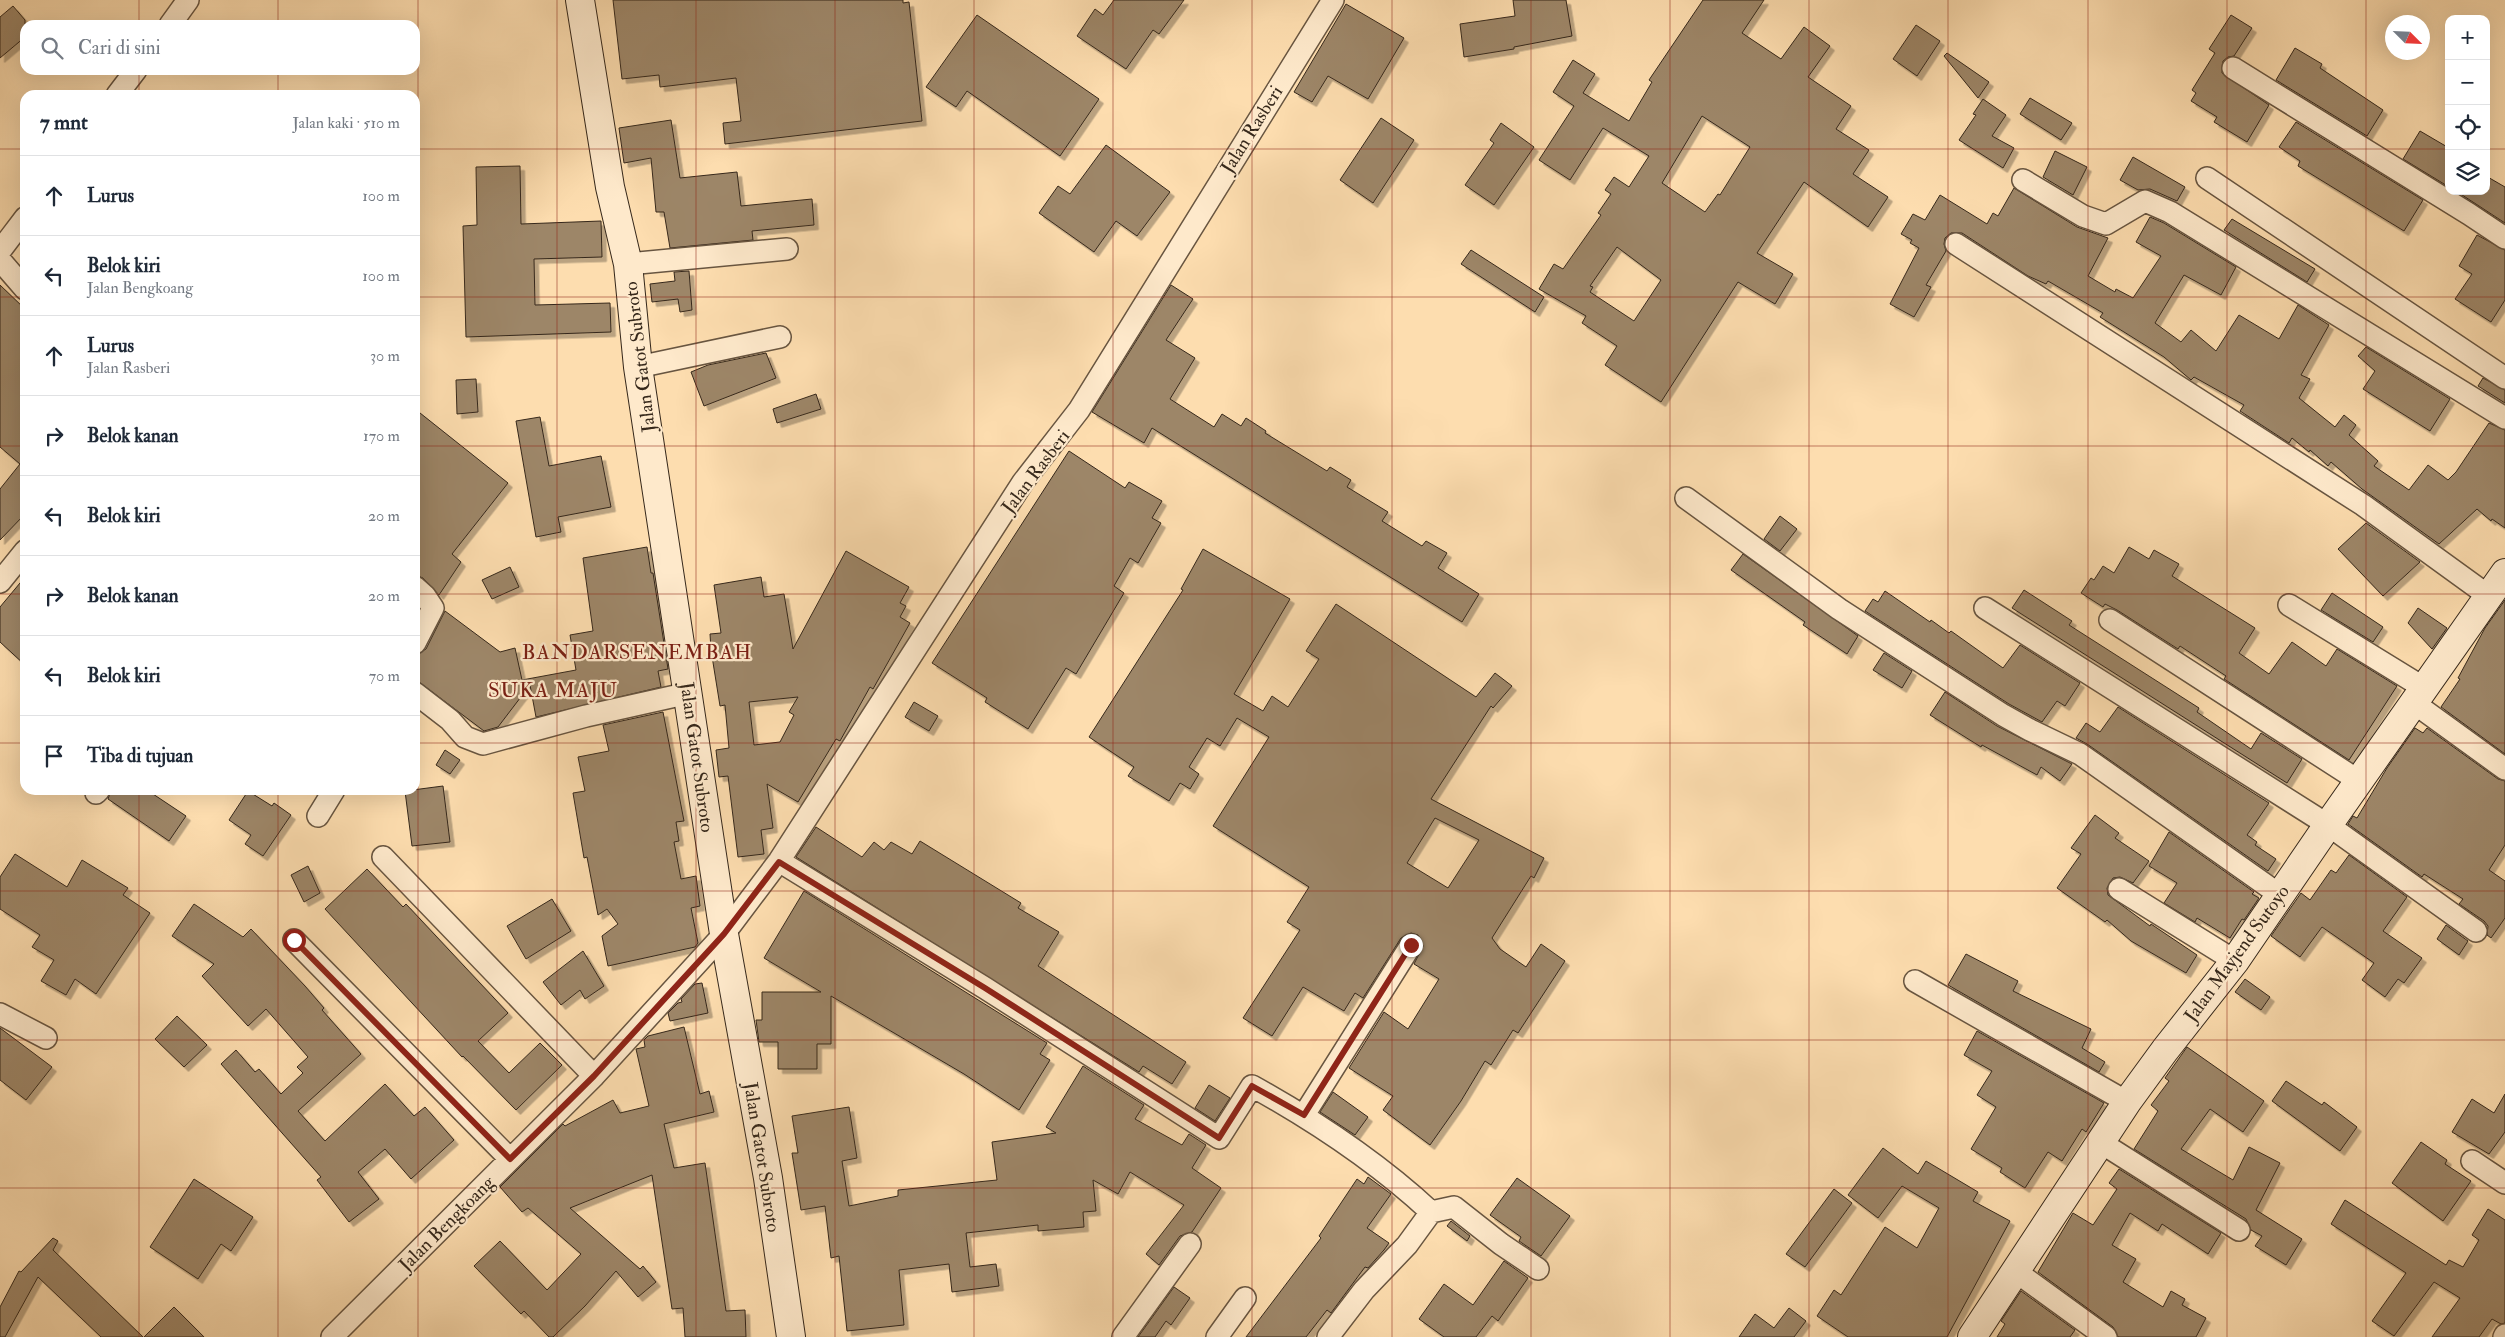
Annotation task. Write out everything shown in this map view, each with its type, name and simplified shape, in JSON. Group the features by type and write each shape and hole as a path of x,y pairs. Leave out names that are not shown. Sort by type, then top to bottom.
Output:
{"main road":[{"name":"Jalan Gatot Subroto","path":"580,0 610,187 628,264 638,367 689,693 724,934 768,1178 791,1337"},
{"name":"Jalan Mayjend Sutoyo","path":"1972,1337 2127,1102 2164,1050 2235,961 2328,824 2490,597 2505,573"}],"street":[{"path":"174,20 188,0"},
{"name":"Jalan Rasberi","path":"724,934 779,862 1023,482 1079,410 1333,0"},
{"path":"2233,68 2470,214 2505,238"},
{"path":"121,90 132,75"},
{"path":"2207,178 2505,378"},
{"path":"2023,180 2083,216 2106,224 2145,201 2170,212 2505,418"},
{"path":"0,252 20,225"},
{"path":"1956,244 2363,505 2490,597"},
{"path":"628,264 787,249"},
{"path":"0,260 20,283"},
{"path":"638,367 780,337"},
{"path":"1686,498 1839,609 2003,715 2080,754 2280,895"},
{"path":"0,582 20,557"},
{"path":"420,592 433,608 420,633"},
{"path":"2289,605 2419,695 2505,768"},
{"path":"1985,608 2328,824 2476,931"},
{"path":"2110,620 2359,781"},
{"path":"420,697 450,720 465,737 483,744 586,716 689,693"},
{"path":"318,816 331,795"},
{"path":"383,857 594,1076"},
{"path":"779,862 977,983 1219,1138 1252,1086 1304,1115 1404,1188 1431,1212"},
{"path":"2119,889 2235,961"},
{"name":"Jalan Bengkoang","path":"332,1337 594,1076 724,934"},
{"path":"294,940 510,1159"},
{"path":"1304,1115 1411,945"},
{"path":"1915,981 2127,1102"},
{"path":"0,1014 46,1038"},
{"path":"2100,1142 2239,1230"},
{"path":"2472,1161 2505,1182"},
{"path":"1328,1337 1364,1290 1407,1244 1431,1212 1454,1207 1500,1244 1538,1269"},
{"path":"1123,1337 1190,1244"},
{"path":"2015,1270 2106,1337"},
{"path":"1218,1337 1245,1298"}],"building":[{"path":"613,0 903,0 903,3 909,2 922,121 725,144 723,123 741,121 736,78 660,87 659,75 622,79"},
{"path":"1114,0 1184,0 1159,34 1153,30 1126,69 1077,36 1095,9 1103,15"},
{"path":"1513,0 1566,0 1572,36 1514,47 1514,49 1464,57 1460,24 1515,16"},
{"path":"1703,0 1764,0 1742,33 1781,59 1804,27 1830,46 1808,77 1851,106 1836,129 1869,150 1853,174 1888,197 1868,227 1804,182 1757,253 1793,274 1775,304 1738,282 1661,402 1605,365 1617,346 1582,323 1586,316 1539,289 1554,264 1563,269 1601,215 1598,213 1611,194 1605,190 1614,177 1629,187 1649,156 1603,128 1570,180 1539,160 1574,106 1553,92 1573,60 1595,74 1583,93 1629,121 1652,82 1649,80","holes":["1702,116 1750,147 1720,195 1718,194 1705,212 1662,183","1617,247 1661,280 1634,321 1590,292 1593,287 1590,286"]},
{"path":"1346,4 1404,38 1368,99 1328,76 1312,102 1294,92"},
{"path":"13,6 25,20 20,20 20,41 0,58 0,17"},
{"path":"977,15 1099,99 1060,156 967,91 956,107 926,87"},
{"path":"2231,15 2252,28 2234,56 2228,57 2223,61 2222,73 2269,105 2247,142 2214,122 2217,117 2191,101 2196,93 2192,90 2215,53 2209,49"},
{"path":"1916,25 1940,41 1917,76 1893,59"},
{"path":"2295,48 2322,64 2320,68 2383,110 2367,136 2276,80"},
{"path":"1947,53 1989,82 1978,98 1944,56"},
{"path":"2030,98 2072,123 2061,140 2020,114"},
{"path":"1983,99 2006,115 1992,136 2014,148 2003,168 1959,140 1976,115 1973,114"},
{"path":"1381,118 1414,140 1373,203 1340,180"},
{"path":"671,120 680,178 737,172 741,206 812,199 814,225 752,231 753,240 670,248 664,212 656,212 651,158 624,163 619,128"},
{"path":"2296,122 2423,200 2404,231 2298,166 2300,161 2279,147"},
{"path":"1501,123 1534,147 1494,205 1465,185 1494,143 1490,140"},
{"path":"2420,131 2445,146 2445,185 2403,159"},
{"path":"1106,145 1170,192 1137,236 1116,221 1094,252 1039,213 1058,186 1070,194"},
{"path":"2055,151 2087,167 2073,195 2043,177"},
{"path":"2133,157 2185,187 2177,201 2150,189 2138,190 2120,180"},
{"path":"520,166 521,224 601,221 602,257 534,259 535,305 610,303 611,332 466,337 463,226 477,225 476,167"},
{"path":"2490,178 2505,187 2505,223 2462,195 2490,195"},
{"path":"2014,188 2077,227 2108,238 2088,276 2115,292 2116,289 2133,298 2161,256 2136,242 2150,217 2164,223 2236,267 2221,295 2184,275 2155,323 2181,342 2191,330 2216,351 2239,315 2279,339 2298,305 2329,325 2301,375 2310,379 2299,398 2335,427 2344,415 2356,425 2349,435 2378,461 2374,466 2409,490 2428,465 2448,480 2456,472 2489,423 2505,430 2505,528 2492,519 2491,521 2477,509 2439,544 2362,489 2331,462 2328,466 2310,450 2309,452 2292,438 2289,443 2240,411 2244,405 2194,377 2191,380 2164,357 2100,317 2103,313 2048,281 2046,284 2028,276 1962,233 1951,233 1945,238 1946,251 1926,285 1931,287 1914,317 1890,304 1919,248 1910,243 1912,240 1901,234 1913,214 1925,220 1940,195 1987,224 1993,213 1998,216"},
{"path":"2232,219 2315,269 2307,282 2224,230"},
{"path":"2477,235 2505,250 2505,300 2491,322 2455,299 2472,274 2459,266"},
{"path":"1471,250 1544,297 1535,312 1461,264"},
{"path":"689,271 692,310 680,312 678,299 652,302 650,284 675,281 674,272"},
{"path":"0,285 20,304 20,464 0,447"},
{"path":"1171,285 1193,299 1166,340 1195,358 1170,399 1214,427 1222,414 1241,426 1246,418 1266,431 1265,433 1327,471 1330,467 1351,480 1347,487 1388,512 1382,521 1422,546 1426,541 1447,553 1438,568 1479,594 1462,622 1152,428 1144,443 1092,412"},
{"path":"2366,347 2450,399 2430,431 2363,389 2375,371 2358,356"},
{"path":"766,353 776,378 704,406 691,372 708,365"},
{"path":"2483,378 2505,390 2505,403 2478,386"},
{"path":"476,379 478,412 457,414 456,380"},
{"path":"816,394 821,409 777,423 773,409"},
{"path":"420,413 508,483 452,554 461,562 439,595 420,577"},
{"path":"540,417 549,466 601,456 611,507 558,517 561,532 536,537 516,421"},
{"path":"1069,451 1125,488 1129,482 1162,501 1152,518 1161,523 1138,563 1130,558 1114,586 1124,593 1076,674 1066,668 1028,729 985,702 987,698 932,663"},
{"path":"20,464 20,519 0,540 0,489"},
{"path":"1780,516 1797,529 1780,551 1764,539"},
{"path":"2366,523 2420,562 2383,596 2338,549"},
{"path":"647,547 651,573 653,573 668,669 658,671 661,687 536,717 530,685 498,727 484,731 420,683 420,652 426,649 445,611 500,652 515,648 522,680 576,670 570,635 593,631 583,558"},
{"path":"2129,547 2149,559 2154,550 2179,564 2172,576 2255,628 2239,653 2269,674 2292,642 2326,666 2337,649 2397,686 2349,760 2224,679 2226,676 2180,646 2178,649 2117,610 2105,604 2103,607 2081,593 2091,578 2094,580 2103,566 2114,573"},
{"path":"1203,549 1290,599 1234,694 1263,711 1272,696 1288,707 1319,659 1306,651 1336,604 1476,697 1495,673 1512,686 1493,708 1491,706 1431,799 1544,858 1534,878 1531,876 1492,938 1500,949 1526,967 1541,944 1565,961 1518,1033 1513,1030 1491,1065 1485,1061 1461,1101 1430,1145 1383,1110 1393,1096 1349,1068 1384,1012 1408,1029 1439,979 1414,964 1423,946 1418,935 1411,933 1401,938 1363,998 1355,993 1344,1011 1303,987 1272,1036 1243,1018 1300,930 1287,922 1309,887 1213,826 1269,737 1237,718 1220,746 1207,738 1189,767 1199,774 1190,789 1180,783 1169,801 1128,776 1134,767 1089,737 1183,590 1181,589","holes":["1435,818 1479,840 1448,888 1407,863"]},
{"path":"846,551 909,587 900,603 906,606 900,617 910,623 873,689 870,687 840,741 836,739 798,802 767,784 773,828 761,830 764,854 738,857 728,776 719,777 716,750 729,748 725,705 720,706 711,650 710,634 721,633 714,585 761,577 764,597 784,594 793,649","holes":["798,697 789,712 794,715 780,742 754,745 749,702"]},
{"path":"1743,554 1858,636 1847,654 1803,625 1805,622 1731,570"},
{"path":"510,567 519,587 492,599 482,580"},
{"path":"20,583 20,660 0,642 0,607"},
{"path":"2024,590 2072,621 2069,625 2199,708 2197,712 2251,749 2261,733 2302,759 2287,783 2012,608"},
{"path":"1885,591 1930,622 1931,620 1949,633 1951,631 2003,668 2020,645 2080,683 2065,706 2057,701 2042,722 2009,704 1865,611 1873,599 1878,602"},
{"path":"2332,593 2383,627 2373,642 2321,610"},
{"path":"2505,600 2505,754 2441,707 2460,679 2458,678 2485,628"},
{"path":"2418,608 2447,628 2432,649 2408,623"},
{"path":"1884,653 1912,671 1902,688 1873,670"},
{"path":"1945,692 1997,726 2072,764 2060,781 2041,767 2037,775 1982,745 1981,747 1930,715"},
{"path":"914,702 938,716 929,731 905,717"},
{"path":"2118,707 2269,803 2247,835 2257,842 2255,845 2276,859 2268,871 2076,738 2086,723 2100,732"},
{"path":"663,712 684,821 676,822 679,841 674,842 681,879 696,876 700,906 691,908 698,943 695,947 608,966 602,936 618,924 607,909 598,915 587,857 584,858 573,793 585,791 578,757 609,751 603,725"},
{"path":"2415,728 2423,733 2427,728 2498,779 2505,781 2505,845 2489,870 2505,881 2505,918 2491,938 2487,935 2488,926 2484,921 2459,904 2463,899 2424,874 2422,877 2348,824 2353,816 2357,818 2387,768"},
{"path":"445,750 460,760 450,774 436,765"},
{"path":"443,786 450,842 412,846 406,795 420,795 420,789"},
{"path":"109,795 154,795 186,816 169,841 108,799"},
{"path":"245,795 254,795 272,806 274,803 291,815 263,856 245,844 251,835 229,820"},
{"path":"2095,815 2119,833 2115,838 2149,861 2133,883 2120,877 2113,878 2107,888 2108,895 2150,926 2151,924 2197,955 2186,973 2131,941 2107,920 2105,922 2057,888 2081,854 2071,848"},
{"path":"816,827 862,857 874,842 884,850 891,842 912,854 920,841 1021,903 1018,908 1059,932 1038,966 1186,1062 1172,1084 1143,1066 1139,1072 796,857"},
{"path":"2169,832 2254,892 2252,894 2259,898 2230,938 2197,918 2195,922 2164,903 2177,883 2149,866"},
{"path":"15,854 67,887 82,860 128,888 123,895 150,913 96,994 75,979 66,995 41,981 54,960 32,947 40,935 0,909 0,877"},
{"path":"2349,855 2407,897 2383,931 2422,958 2404,983 2398,979 2385,997 2362,980 2374,963 2322,927 2300,957 2271,936 2301,893 2310,900 2331,870 2336,873"},
{"path":"308,866 320,893 304,902 291,875"},
{"path":"367,869 403,907 406,904 508,1013 478,1041 509,1073 540,1043 562,1065 516,1110 462,1057 325,909"},
{"path":"804,891 1047,1043 1040,1054 1050,1060 1019,1110 964,1074 831,996 831,1044 817,1044 817,1069 778,1069 778,1042 759,1042 756,1020 762,1020 762,992 821,992 764,958"},
{"path":"552,899 571,931 526,959 507,926"},
{"path":"194,904 243,937 251,929 305,986 324,1008 322,1010 361,1054 298,1111 325,1141 385,1084 414,1116 425,1107 454,1140 411,1179 385,1149 358,1172 379,1199 349,1222 317,1180 321,1177 221,1064 236,1050 255,1072 259,1069 281,1094 303,1073 297,1067 308,1057 266,1009 248,1026 202,976 214,964 172,936"},
{"path":"2446,925 2468,941 2459,955 2437,939"},
{"path":"583,951 604,986 585,999 580,990 561,1005 543,982"},
{"path":"1966,954 2018,981 2013,991 2091,1029 2082,1048 2105,1062 2099,1072 1948,985"},
{"path":"2245,979 2270,997 2261,1010 2235,992"},
{"path":"702,983 708,1013 670,1021 668,1013 678,1003 682,1002 681,999 695,984"},
{"path":"177,1016 207,1045 184,1067 155,1039"},
{"path":"684,1027 700,1094 709,1091 714,1112 664,1124 674,1168 705,1163 726,1311 745,1310 746,1337 685,1337 683,1308 672,1309 652,1175 570,1208 640,1269 643,1266 656,1282 638,1297 616,1271 585,1306 553,1337 549,1337 524,1311 521,1314 474,1266 500,1241 547,1290 581,1254 528,1208 522,1212 500,1187 563,1124 565,1126 613,1100 620,1113 649,1106 636,1049 645,1047 644,1040 648,1036"},
{"path":"0,1028 52,1067 26,1100 0,1080"},
{"path":"1977,1031 2104,1103 2086,1132 2082,1129 2062,1161 2048,1152 2025,1188 2000,1172 2002,1168 1971,1149 1996,1107 1977,1095 1992,1071 1964,1055"},
{"path":"2187,1047 2264,1101 2243,1132 2210,1109 2181,1149 2233,1180 2249,1147 2280,1163 2256,1210 2302,1239 2286,1265 2255,1246 2262,1236 2251,1230 2246,1219 2134,1149 2158,1111 2151,1105 2169,1081 2165,1078"},
{"path":"1083,1066 1144,1105 1135,1119 1182,1145 1189,1134 1206,1145 1192,1168 1221,1188 1192,1232 1180,1236 1159,1265 1146,1254 1184,1205 1130,1172 1118,1194 1093,1180 1096,1211 1083,1212 1084,1227 1038,1231 1038,1225 966,1233 970,1267 996,1264 999,1286 952,1292 949,1264 899,1270 904,1325 847,1331 839,1256 831,1258 825,1206 801,1210 792,1153 798,1153 792,1116 849,1107 857,1158 842,1161 849,1206 898,1196 898,1190 997,1180 992,1142 1056,1133 1046,1127"},
{"path":"2286,1081 2322,1105 2324,1102 2357,1127 2340,1151 2272,1101"},
{"path":"1209,1085 1230,1098 1215,1121 1195,1108"},
{"path":"1333,1092 1368,1117 1355,1135 1320,1112"},
{"path":"2505,1094 2505,1132 2489,1154 2452,1132 2472,1099 2494,1113"},
{"path":"2421,1142 2447,1160 2445,1164 2471,1181 2443,1221 2392,1183"},
{"path":"1883,1148 1918,1174 1926,1161 1978,1192 1973,1201 2010,1221 1947,1337 1848,1337 1817,1316 1834,1290 1841,1295 1885,1227 1917,1248 1939,1208 1902,1186 1878,1218 1848,1195"},
{"path":"2119,1169 2221,1233 2208,1254 2162,1224 2158,1231 2130,1213 2112,1245 2136,1259 2123,1282 2163,1307 2171,1291 2185,1299 2182,1305 2206,1318 2196,1337 2118,1337 2113,1327 2038,1272 2073,1213 2093,1225 2117,1189 2109,1183"},
{"path":"1368,1177 1391,1194 1367,1228 1389,1243 1384,1250 1368,1268 1365,1267 1331,1313 1327,1310 1306,1337 1246,1337 1321,1238 1319,1236 1357,1179 1364,1184"},
{"path":"1517,1178 1570,1216 1541,1256 1519,1241 1521,1237 1490,1215"},
{"path":"194,1179 253,1217 231,1251 221,1244 198,1279 150,1247"},
{"path":"1834,1189 1852,1203 1805,1267 1786,1254"},
{"path":"2345,1200 2446,1265 2449,1260 2463,1267 2479,1240 2472,1235 2488,1209 2505,1220 2505,1323 2501,1324 2492,1319 2479,1337 2432,1337 2460,1298 2434,1282 2394,1336 2372,1321 2406,1273 2331,1224"},
{"path":"1451,1221 1470,1236 1467,1241 1447,1226"},
{"path":"53,1238 58,1241 53,1250 143,1337 101,1337 38,1277 5,1337 0,1337 0,1307 19,1271 21,1272"},
{"path":"1504,1261 1528,1278 1498,1321 1492,1316 1476,1337 1444,1337 1419,1319 1444,1284 1473,1305"},
{"path":"1174,1287 1190,1298 1171,1325 1166,1321 1155,1337 1138,1337"},
{"path":"2021,1291 2075,1330 2070,1337 1997,1337 2005,1324 2001,1321"},
{"path":"174,1307 204,1337 144,1337"},
{"path":"1789,1308 1806,1321 1794,1337 1739,1337 1755,1314 1774,1328"}],"district":[{"name":"BANDARSENEMBAH","path":"637,652"},
{"name":"SUKA MAJU","path":"553,690"}],"route":[{"path":"294,940 510,1159 594,1076 724,934 779,862 985,988 1219,1138 1252,1086 1304,1115 1411,945"}]}
